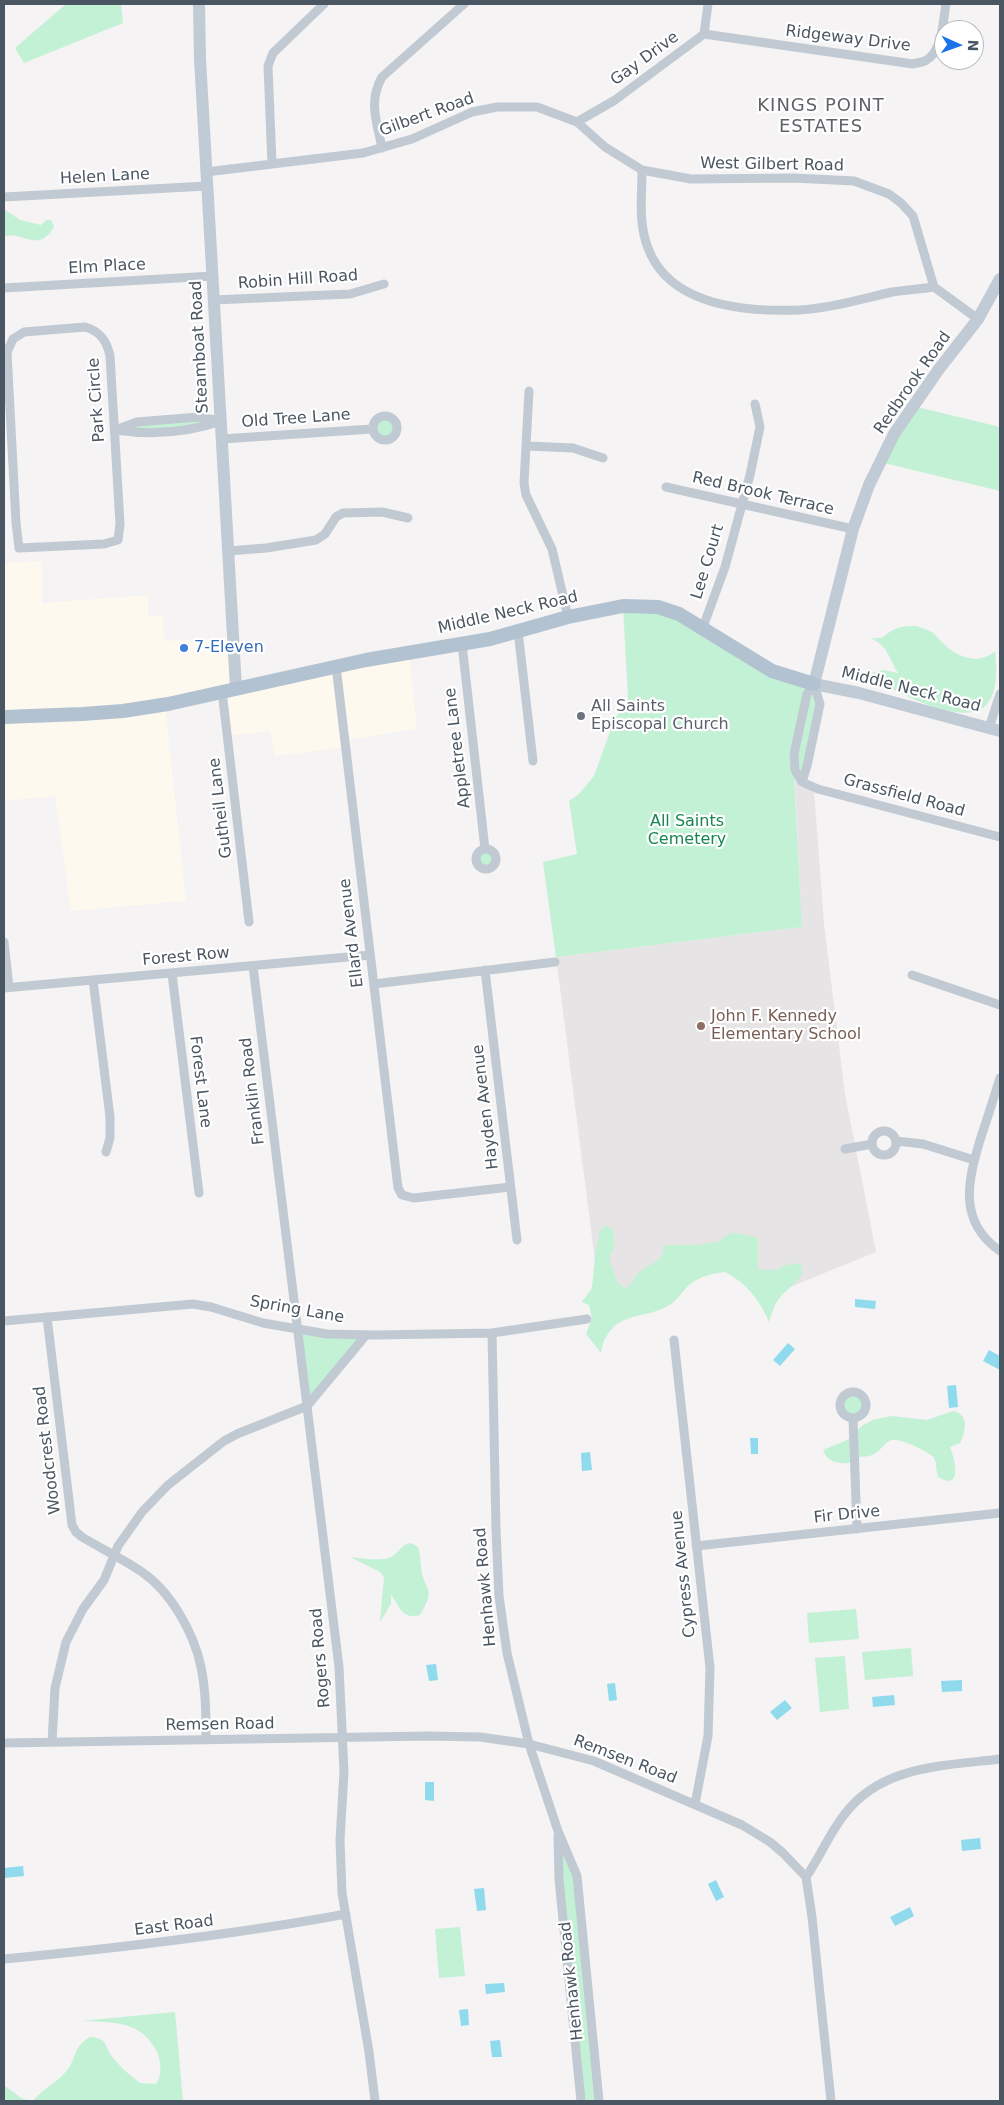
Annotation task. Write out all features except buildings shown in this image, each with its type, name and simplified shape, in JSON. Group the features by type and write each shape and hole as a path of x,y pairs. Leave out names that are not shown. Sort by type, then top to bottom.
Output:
{"main road":[{"name":"Middle Neck Road","path":"4,717 123,711 168,704 336,666 462,644 568,617 623,606 642,605 658,607 679,614 772,671 814,684"}],"street":[{"name":"Steamboat Road","path":"199,4 206,172 236,688"},
{"path":"272,164 268,66 273,53 324,4"},
{"path":"382,148 373,105 375,89 382,77 464,4"},
{"name":"Gay Drive","path":"577,122 615,100 704,34 708,4"},
{"name":"Ridgeway Drive","path":"704,34 913,64 926,60 934,54 938,45 946,4"},
{"name":"Gilbert Road","path":"206,172 350,155 382,148 412,139 472,112 496,107 537,107 577,122 605,147 642,170"},
{"path":"642,170 642,225 648,250 671,282 692,295 716,303 741,308 799,310 842,304 894,292 934,287 978,319"},
{"name":"West Gilbert Road","path":"642,170 691,179 834,180 854,181 874,187 902,203 913,216 934,287"},
{"name":"Helen Lane","path":"4,197 208,186"},
{"name":"Elm Place","path":"4,288 212,276"},
{"name":"Redbrook Road","path":"814,684 853,530 866,491 894,434 978,319 1000,279"},
{"name":"Robin Hill Road","path":"214,300 350,294 384,284"},
{"name":"Park Circle","path":"51,328 84,328 93,330 100,335 108,347 110,356 115,430 120,524 118,540 104,544 19,548 6,364 7,352 13,339 24,332 51,328"},
{"path":"529,391 526,495 552,549 568,617"},
{"name":"Lee Court","path":"703,627 725,567 750,475 760,426 755,404"},
{"path":"115,430 137,433 199,429 221,422"},
{"name":"Old Tree Lane","path":"222,439 372,429"},
{"path":"526,446 573,448 604,458"},
{"name":"Red Brook Terrace","path":"666,488 853,530"},
{"path":"228,551 266,548 316,540 325,534 336,517 343,512 382,512 408,518"},
{"path":"518,631 533,762"},
{"name":"Appletree Lane","path":"462,644 485,849"},
{"name":"Ellard Avenue","path":"336,666 398,1188 402,1195 414,1198 510,1187"},
{"path":"802,782 808,766 820,704 814,684"},
{"path":"802,782 795,770 794,754 807,694 814,684"},
{"name":"Middle Neck Road","path":"814,684 893,702 995,729"},
{"name":"Gutheil Lane","path":"222,691 250,922"},
{"path":"995,729 1000,694"},
{"name":"Grassfield Road","path":"802,782 818,789 1000,837"},
{"path":"4,942 7,987"},
{"name":"Forest Row","path":"7,987 172,974 370,955"},
{"path":"374,984 555,962"},
{"name":"Franklin Road","path":"253,966 283,1212"},
{"name":"Hayden Avenue","path":"485,970 517,1240"},
{"name":"Forest Lane","path":"172,974 199,1193"},
{"path":"912,975 1000,1005"},
{"path":"93,980 110,1117 110,1138 106,1152"},
{"path":"1000,1078 974,1160 968,1191 971,1213 982,1234 1000,1251"},
{"path":"896,1141 895,1148 885,1155 875,1151 872,1144 874,1136 880,1131 888,1132 896,1141 923,1144 974,1160"},
{"path":"845,1149 872,1144"},
{"name":"Rogers Road","path":"283,1212 339,1667 344,1772 340,1868 370,2052 375,2101"},
{"name":"Spring Lane","path":"4,1321 193,1304 211,1307 263,1323 327,1334 492,1334 587,1319"},
{"name":"Woodcrest Road","path":"47,1317 72,1525 82,1537 152,1581 179,1614 190,1634 201,1665 204,1680 206,1740"},
{"name":"Henhawk Road","path":"492,1334 496,1530 500,1596 507,1653 529,1744 558,1831 577,1876 600,2101"},
{"path":"52,1742 55,1688 66,1642 83,1609 104,1580 118,1546 142,1512 186,1469 237,1434 307,1406 366,1335"},
{"name":"Cypress Avenue","path":"674,1340 711,1690 708,1736 695,1804"},
{"path":"852,1418 857,1529"},
{"name":"Fir Drive","path":"696,1546 1000,1513"},
{"name":"Remsen Road","path":"4,1743 430,1736 480,1737 529,1744 594,1761 742,1825 770,1842 806,1877"},
{"path":"832,2101 806,1877 845,1813 870,1789 890,1779 923,1768 1000,1759"},
{"name":"Henhawk Road","path":"558,1831 558,1879 581,2101"},
{"name":"East Road","path":"4,1959 201,1938 286,1926 346,1914"}],"shaded area":[{"path":"42,561 42,603 148,595 148,616 163,615 164,641 233,638 236,688 409,653 417,729 345,740 346,747 275,756 270,731 228,736 222,691 165,705 186,901 71,911 55,796 4,801 4,563"},
{"name":"John F. Kennedy Elementary School","path":"794,770 814,790 824,924 845,1094 876,1252 768,1296 743,1258 600,1300 556,957 802,927"}],"green space":[{"path":"66,4 121,4 123,23 24,63 15,48"},
{"path":"4,209 20,220 41,225 46,220 51,220 54,227 42,239 30,240 18,236 4,236"},
{"path":"913,406 1000,427 1000,491 880,462"},
{"path":"385,418 392,421 395,428 392,435 385,438 378,435 375,428 378,421"},
{"path":"198,420 213,422 168,430 144,431 122,429 138,424"},
{"name":"All Saints Cemetery","path":"623,606 659,609 764,668 814,683 793,758 802,927 556,957 543,862 577,854 569,801 579,794 594,776 615,718 628,699"},
{"path":"905,626 917,626 932,632 948,648 961,656 975,659 982,658 989,656 995,651 996,672 994,688 990,700 982,708 972,712 942,709 902,694 870,673 884,670 898,673 885,649 871,638 882,637 893,630"},
{"path":"814,688 818,705 801,778 796,755 809,696"},
{"path":"486,851 492,853 494,859 492,865 486,867 480,865 478,859 480,853"},
{"path":"606,1225 611,1228 615,1239 609,1258 617,1281 625,1289 642,1270 661,1256 663,1245 697,1245 717,1242 731,1233 758,1238 758,1270 777,1270 785,1265 801,1263 802,1274 776,1303 769,1322 761,1306 751,1293 733,1276 725,1272 704,1276 687,1287 668,1306 617,1324 606,1337 601,1353 586,1334 592,1318 589,1305 582,1302 592,1288 600,1230"},
{"path":"300,1331 360,1337 309,1401"},
{"path":"853,1394 861,1397 864,1405 861,1413 853,1416 845,1413 842,1405 845,1397"},
{"path":"953,1411 962,1416 965,1428 960,1443 950,1447 955,1466 954,1477 951,1480 946,1481 938,1477 935,1460 931,1455 901,1441 889,1441 874,1454 857,1458 849,1463 830,1460 823,1450 847,1440 863,1425 873,1420 891,1416 927,1420"},
{"path":"411,1543 418,1547 419,1550 422,1575 429,1593 428,1599 420,1615 409,1616 402,1611 391,1594 391,1604 380,1622 384,1577 380,1572 350,1557 387,1558"},
{"path":"856,1609 859,1639 809,1643 807,1613"},
{"path":"911,1648 913,1676 865,1680 862,1652"},
{"path":"845,1656 849,1709 820,1712 815,1658"},
{"path":"558,1831 577,1876 599,2101 581,2101"},
{"path":"460,1927 465,1976 439,1978 435,1929"},
{"path":"175,2012 183,2101 33,2101 41,2092 64,2074 80,2045 90,2037 100,2039 126,2072 140,2083 156,2084 160,2071 159,2056 146,2036 130,2026 110,2022 81,2021"},
{"path":"4,2085 21,2098 31,2101 4,2101"}],"water":[{"path":"855,1299 876,1301 875,1309 855,1307"},
{"path":"788,1343 795,1349 780,1366 773,1360"},
{"path":"989,1350 1000,1356 1000,1370 983,1361"},
{"path":"956,1385 958,1407 949,1408 947,1386"},
{"path":"750,1438 758,1438 758,1454 751,1454"},
{"path":"590,1452 592,1470 582,1471 581,1453"},
{"path":"436,1664 438,1680 429,1681 426,1665"},
{"path":"962,1680 962,1691 942,1692 941,1681"},
{"path":"615,1683 617,1700 609,1701 607,1684"},
{"path":"894,1695 895,1705 873,1707 872,1697"},
{"path":"785,1700 792,1708 777,1720 770,1712"},
{"path":"425,1782 434,1782 434,1801 425,1800"},
{"path":"980,1838 981,1849 962,1851 961,1840"},
{"path":"23,1866 24,1876 4,1878 4,1868"},
{"path":"716,1880 724,1897 716,1901 708,1884"},
{"path":"484,1888 486,1910 477,1911 474,1889"},
{"path":"910,1907 914,1916 895,1926 890,1917"},
{"path":"504,1983 505,1992 486,1994 485,1984"},
{"path":"468,2009 469,2025 461,2026 459,2010"},
{"path":"500,2040 502,2057 492,2057 490,2041"}],"place":[{"name":"7-Eleven","path":"184,648"},
{"name":"All Saints Episcopal Church","path":"581,716"},
{"name":"John F. Kennedy Elementary School","path":"701,1026"}],"district":[{"name":"KINGS POINT ESTATES","path":"821,116"}]}
